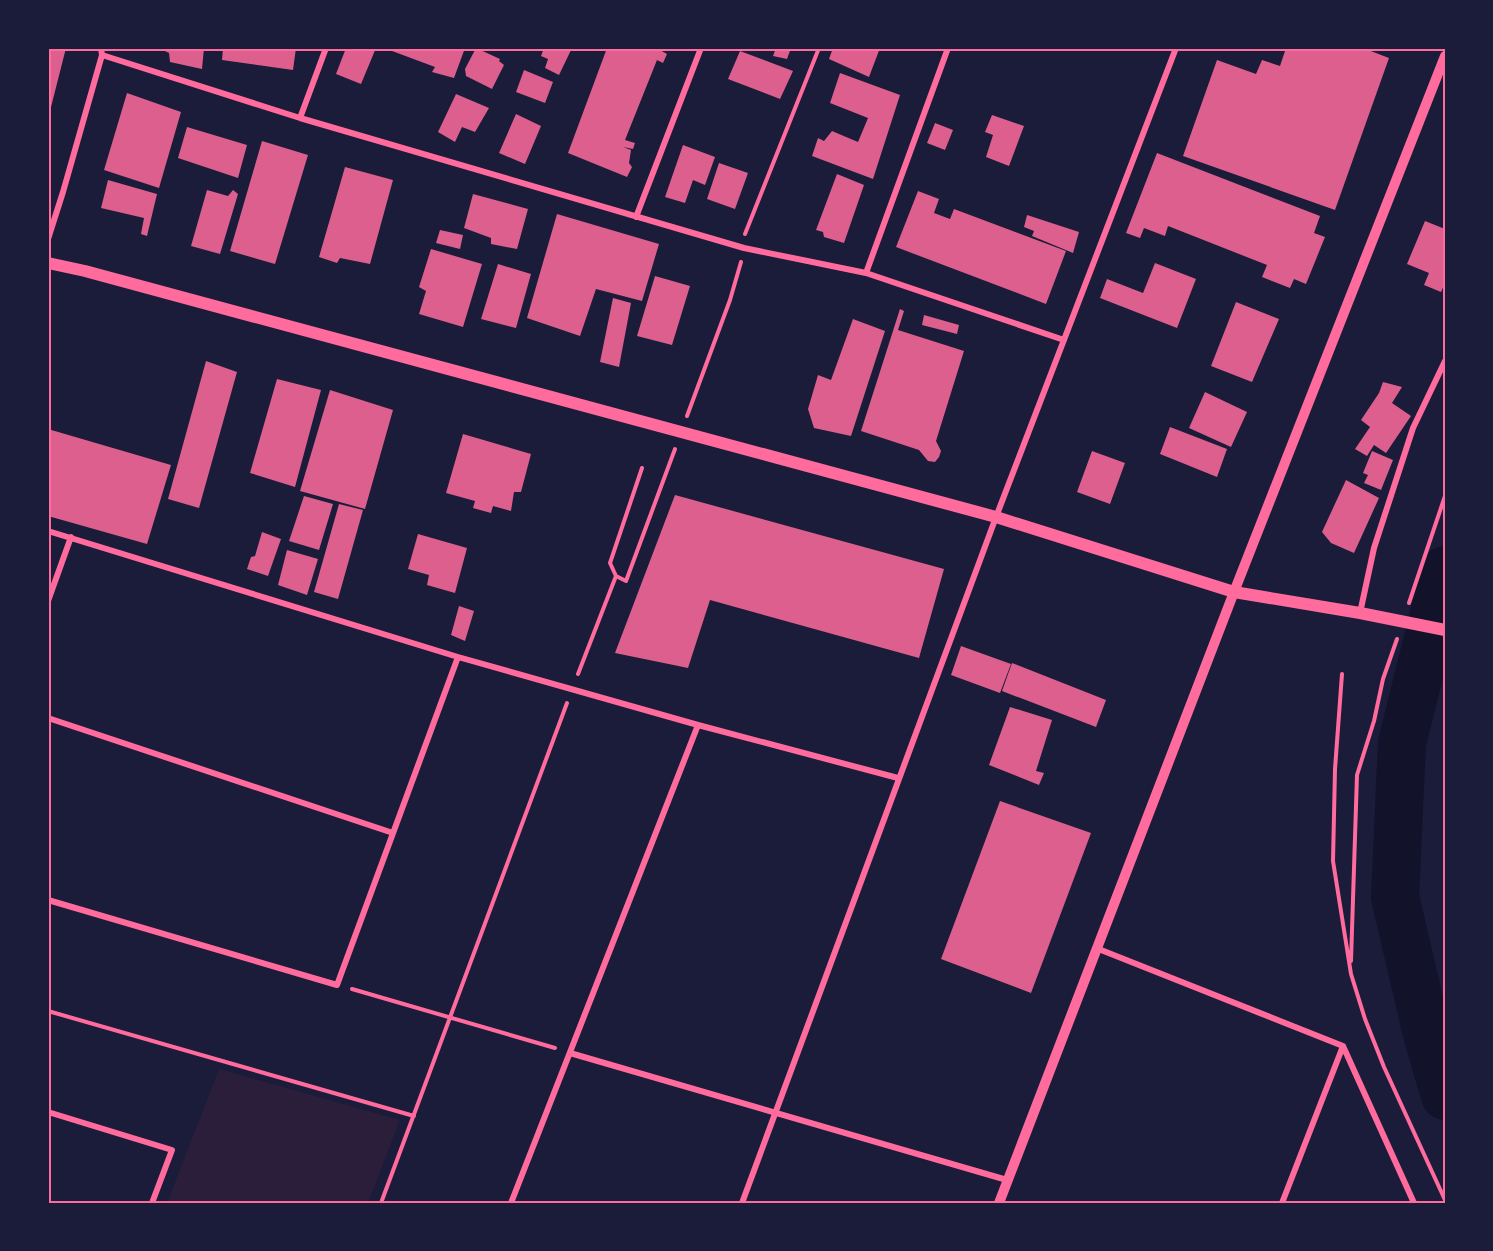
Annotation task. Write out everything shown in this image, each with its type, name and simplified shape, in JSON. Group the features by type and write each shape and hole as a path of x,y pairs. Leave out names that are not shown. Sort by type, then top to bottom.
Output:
{"main road":[{"path":"48,263 996,517 1234,592 1445,630"}],"street":[{"path":"300,118 326,48"},
{"path":"636,217 701,48"},
{"path":"866,273 948,48"},
{"path":"742,1203 996,517 1176,48"},
{"path":"48,239 101,51 300,118 636,217 744,248 866,273 1064,340"},
{"path":"999,1203 1234,592 1445,56"},
{"path":"1366,614 1374,548 1413,428 1445,361"},
{"path":"48,531 458,657 698,725 898,778"},
{"path":"48,601 71,537"},
{"path":"48,900 337,984 458,657"},
{"path":"48,718 393,833"},
{"path":"511,1203 698,725"},
{"path":"1096,948 1343,1047 1414,1203"},
{"path":"1282,1203 1343,1047"},
{"path":"570,1053 1007,1180"},
{"path":"48,1112 172,1150 152,1203"}],"path":[{"path":"730,300 744,248 746,231 819,48"},
{"path":"630,572 626,581 616,576 610,563 642,468"},
{"path":"1409,604 1445,496"},
{"path":"381,1203 449,1016 616,576"},
{"path":"1351,974 1357,775 1374,721 1383,679 1398,636"},
{"path":"1342,674 1335,770 1333,861 1351,974 1365,1019 1384,1067 1445,1200"},
{"path":"337,984 570,1053"},
{"path":"48,1011 414,1116"}],"shaded area":[{"path":"219,1069 400,1120 368,1203 167,1203"}],"building":[{"path":"48,48 66,48 49,115 48,115"},
{"path":"164,48 204,48 202,69 170,62 169,53 163,50"},
{"path":"223,48 296,48 293,70 222,60"},
{"path":"346,48 376,48 361,84 336,74"},
{"path":"384,48 465,48 454,78 432,72 435,67"},
{"path":"476,48 500,59 499,61 504,65 492,89 466,76 465,69"},
{"path":"544,48 572,48 559,75 545,68 548,59 541,56"},
{"path":"607,48 661,48 660,50 667,54 663,63 657,60 625,140 635,143 633,149 623,147 631,150 629,163 632,167 627,177 568,153"},
{"path":"776,48 791,48 787,59 773,56"},
{"path":"833,48 880,48 869,77 829,59"},
{"path":"1286,48 1363,48 1389,58 1335,210 1183,156 1217,60 1256,74 1262,60 1280,66"},
{"path":"740,51 793,71 780,99 728,79"},
{"path":"524,70 553,82 545,103 516,92"},
{"path":"840,73 900,95 873,179 812,156 818,138 824,141 832,131 858,142 868,118 830,103"},
{"path":"127,93 181,112 159,188 104,170"},
{"path":"456,94 489,108 475,132 462,127 455,142 438,132"},
{"path":"516,114 541,126 525,164 499,153"},
{"path":"992,115 1024,126 1009,166 986,157 993,135 985,132"},
{"path":"935,123 953,130 945,150 927,143"},
{"path":"187,127 247,145 238,178 178,158"},
{"path":"262,141 308,155 275,264 230,251"},
{"path":"683,145 715,157 705,185 693,180 685,203 665,197"},
{"path":"1157,153 1320,216 1314,233 1325,237 1306,284 1294,279 1290,288 1262,277 1267,265 1168,226 1165,236 1144,228 1140,238 1126,233"},
{"path":"719,163 748,173 735,209 707,199"},
{"path":"345,167 393,180 370,264 340,258 337,263 319,257"},
{"path":"837,174 864,185 844,243 824,237 823,232 816,230"},
{"path":"108,180 157,194 147,236 141,234 144,218 101,208"},
{"path":"207,190 228,196 233,190 238,194 220,254 191,246"},
{"path":"918,191 939,199 934,213 950,219 954,209 1066,251 1046,304 896,247"},
{"path":"473,194 528,209 517,249 491,244 491,238 464,228"},
{"path":"557,214 659,244 642,301 596,289 580,336 527,318"},
{"path":"1027,215 1079,232 1073,253 1032,236 1034,231 1024,227"},
{"path":"1425,221 1445,229 1445,283 1441,292 1424,285 1429,273 1407,264"},
{"path":"440,230 463,235 460,249 436,243"},
{"path":"431,249 482,264 463,327 419,314 426,291 419,287"},
{"path":"1155,263 1196,279 1177,328 1100,298 1107,279 1143,293"},
{"path":"498,264 531,274 516,328 481,319"},
{"path":"655,276 690,286 672,345 637,336"},
{"path":"613,298 631,303 619,367 600,362"},
{"path":"1236,302 1279,319 1252,382 1211,366"},
{"path":"900,309 904,311 898,330 964,351 936,441 941,451 935,462 928,461 919,450 861,431"},
{"path":"924,315 959,325 957,334 922,325"},
{"path":"853,319 885,331 851,436 814,428 808,409 818,375 831,380"},
{"path":"206,361 237,372 199,508 168,499"},
{"path":"277,379 321,390 295,487 250,473"},
{"path":"1383,382 1402,387 1392,403 1411,416 1386,453 1374,445 1367,456 1355,449 1370,427 1361,420 1379,393"},
{"path":"330,390 393,410 365,509 300,491"},
{"path":"1205,392 1247,412 1231,447 1189,428"},
{"path":"1170,427 1227,449 1217,477 1160,454"},
{"path":"48,429 171,465 147,544 48,516"},
{"path":"463,434 531,454 521,492 514,492 511,511 493,506 491,513 473,508 475,501 446,493"},
{"path":"1092,451 1125,463 1110,504 1077,492"},
{"path":"1372,451 1393,460 1381,490 1364,483 1368,475 1363,473"},
{"path":"1346,480 1379,498 1354,553 1331,543 1322,532"},
{"path":"675,495 944,569 919,658 710,600 688,668 615,653"},
{"path":"304,496 333,504 319,550 289,541"},
{"path":"339,504 363,510 338,599 314,592"},
{"path":"262,532 281,539 268,576 247,569 251,557 255,556"},
{"path":"418,534 467,548 455,593 427,585 429,575 408,569"},
{"path":"287,550 318,559 307,595 278,585"},
{"path":"459,606 474,611 465,641 451,635"},
{"path":"961,646 1011,664 1000,693 951,675"},
{"path":"1012,663 1106,700 1096,727 1002,691"},
{"path":"1010,707 1052,720 1036,771 1044,773 1039,785 989,765"},
{"path":"1000,801 1091,833 1031,993 941,959"}],"waterway":[{"path":"1445,570 1402,743 1395,897 1427,1034 1445,1096"}]}
